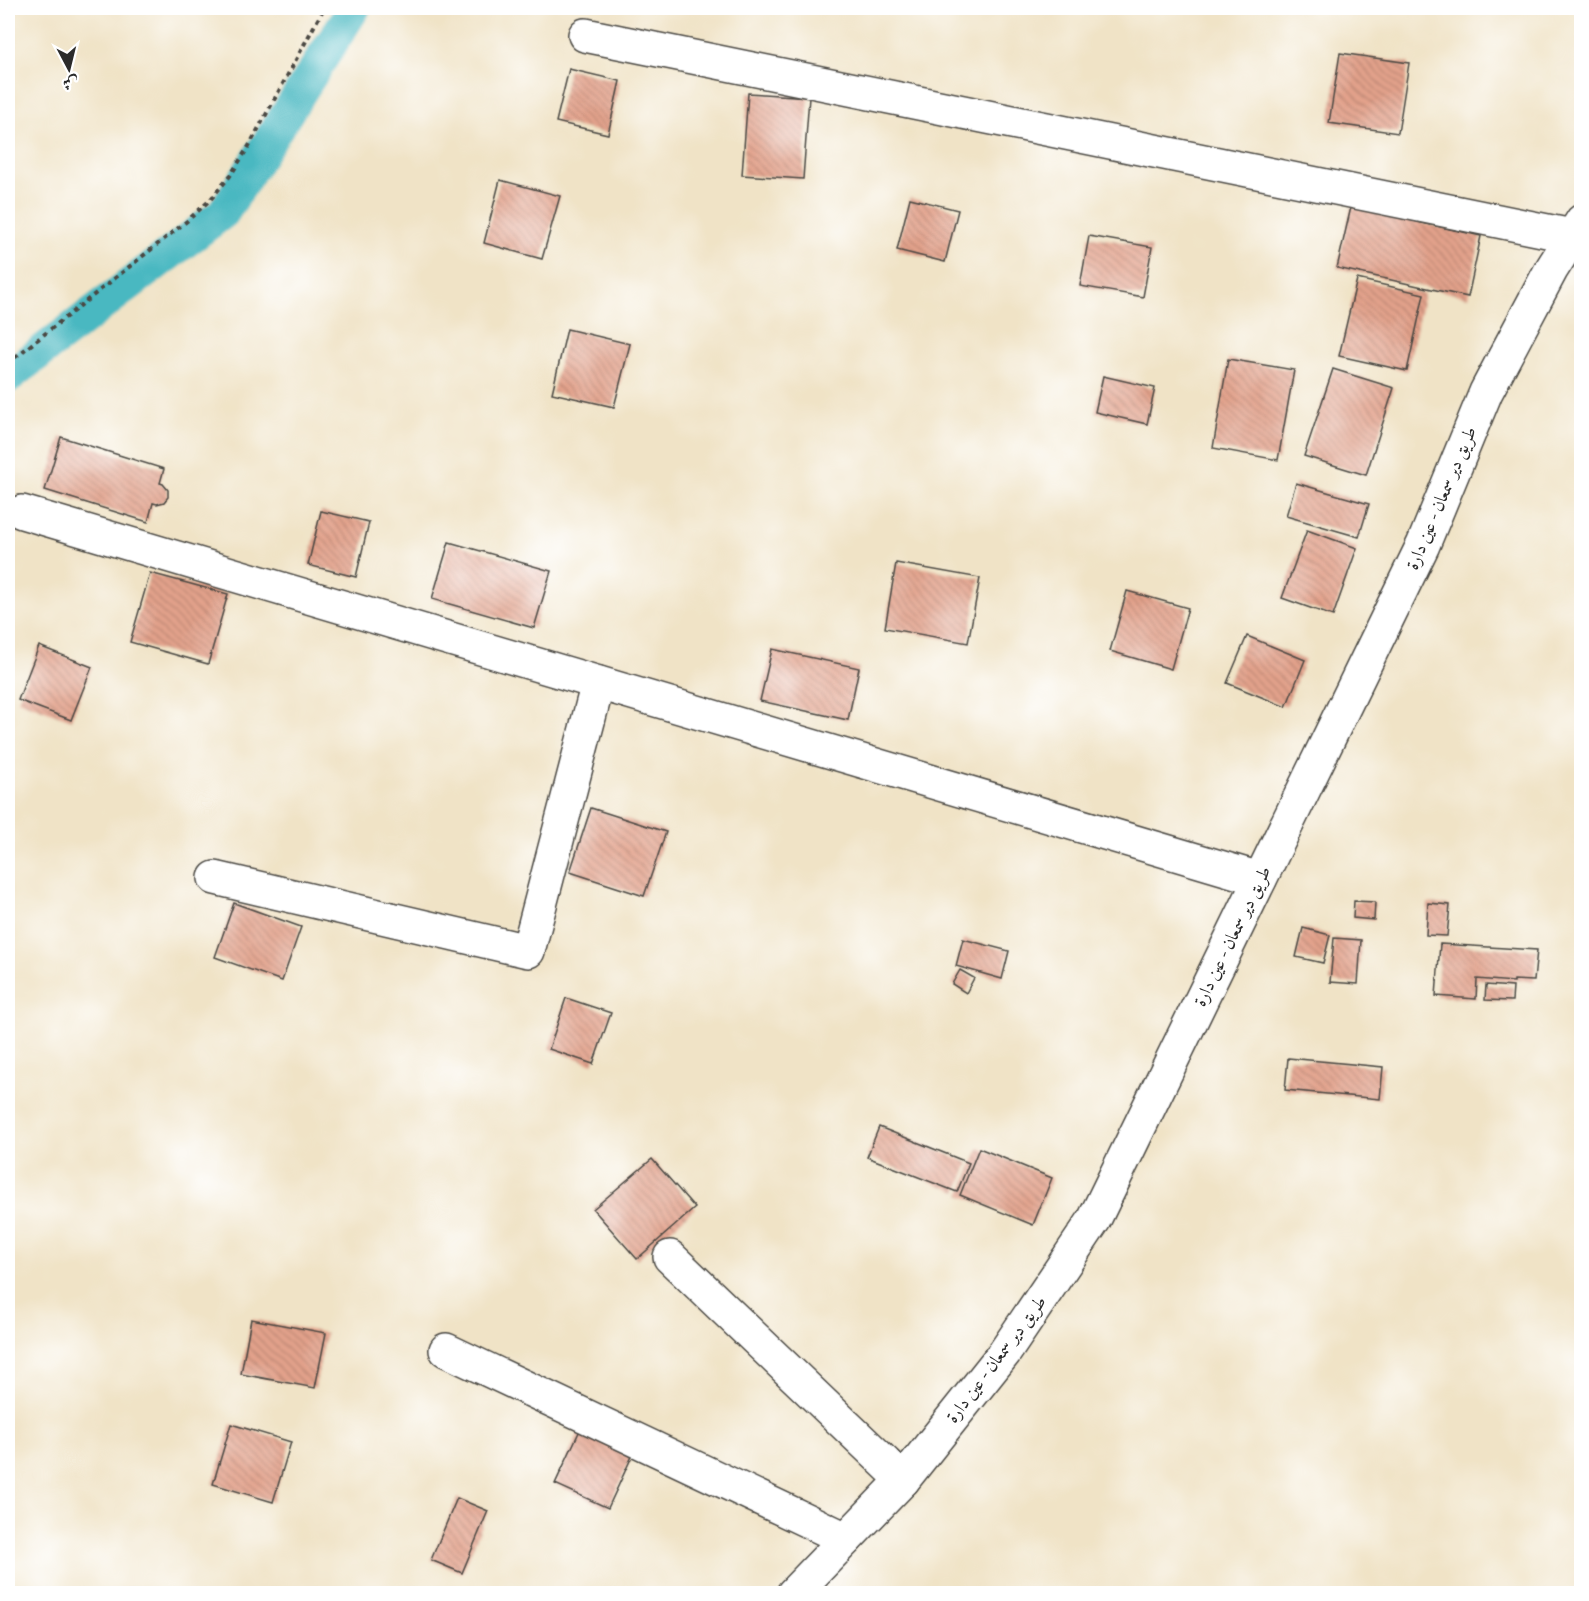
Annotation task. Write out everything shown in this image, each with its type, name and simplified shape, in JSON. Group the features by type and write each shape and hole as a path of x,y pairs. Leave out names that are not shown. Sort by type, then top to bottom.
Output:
{"street":[{"path":"585,35 1577,229"},
{"name":"طريق دير سمعان - عين دارة","path":"793,1593 903,1480 1005,1352 1094,1220 1423,545 1486,392 1551,270 1577,229"},
{"path":"22,512 1260,879"},
{"path":"215,878 528,951 598,683"},
{"path":"670,1257 903,1480"},
{"path":"446,1350 846,1539"}],"path":[{"path":"8,363 188,221 210,200 230,176 249,147 324,8"}],"building":[{"path":"1340,53 1409,63 1398,133 1329,123"},
{"path":"569,69 620,81 608,134 556,122"},
{"path":"748,93 809,97 803,179 742,175"},
{"path":"500,180 560,196 542,259 484,243"},
{"path":"910,198 958,210 945,262 897,250"},
{"path":"1351,207 1481,236 1468,297 1337,268"},
{"path":"1089,236 1152,247 1143,297 1080,286"},
{"path":"1357,279 1424,294 1407,371 1339,356"},
{"path":"567,329 630,344 614,407 552,393"},
{"path":"1228,359 1294,370 1278,460 1213,448"},
{"path":"1333,369 1394,388 1366,475 1304,456"},
{"path":"1103,376 1155,388 1147,424 1095,412"},
{"path":"61,437 164,469 160,483 168,490 168,497 164,502 153,503 148,522 45,490"},
{"path":"1296,483 1369,504 1359,537 1286,516"},
{"path":"321,511 369,522 356,577 308,565"},
{"path":"1307,530 1357,548 1333,616 1282,598"},
{"path":"449,542 551,571 534,628 432,599"},
{"path":"896,563 980,578 968,643 885,628"},
{"path":"150,573 228,594 208,664 130,642"},
{"path":"1127,591 1188,608 1171,669 1110,651"},
{"path":"1247,636 1305,660 1286,707 1227,683"},
{"path":"39,646 92,667 71,720 18,700"},
{"path":"772,649 859,668 848,720 760,701"},
{"path":"591,808 666,832 644,896 570,872"},
{"path":"1354,901 1375,902 1374,920 1353,918"},
{"path":"234,903 301,927 282,981 215,957"},
{"path":"1428,903 1450,905 1447,936 1426,935"},
{"path":"1303,928 1330,935 1323,963 1296,957"},
{"path":"1334,938 1361,940 1358,984 1330,982"},
{"path":"963,939 1009,951 1002,979 956,966"},
{"path":"1440,944 1537,950 1534,981 1477,979 1476,999 1436,996"},
{"path":"960,970 974,978 966,993 952,984"},
{"path":"1486,985 1513,987 1512,1001 1485,1000"},
{"path":"566,998 611,1013 593,1064 549,1049"},
{"path":"1288,1058 1383,1067 1380,1099 1285,1090"},
{"path":"879,1127 969,1163 957,1192 867,1157"},
{"path":"979,1148 1052,1178 1033,1225 960,1195"},
{"path":"652,1159 695,1208 637,1259 593,1209"},
{"path":"251,1319 326,1333 315,1388 241,1374"},
{"path":"231,1424 291,1442 273,1502 213,1484"},
{"path":"580,1430 633,1454 608,1508 555,1484"},
{"path":"457,1498 488,1511 462,1573 431,1560"}],"waterway":[{"path":"8,377 223,213 354,8"}]}
